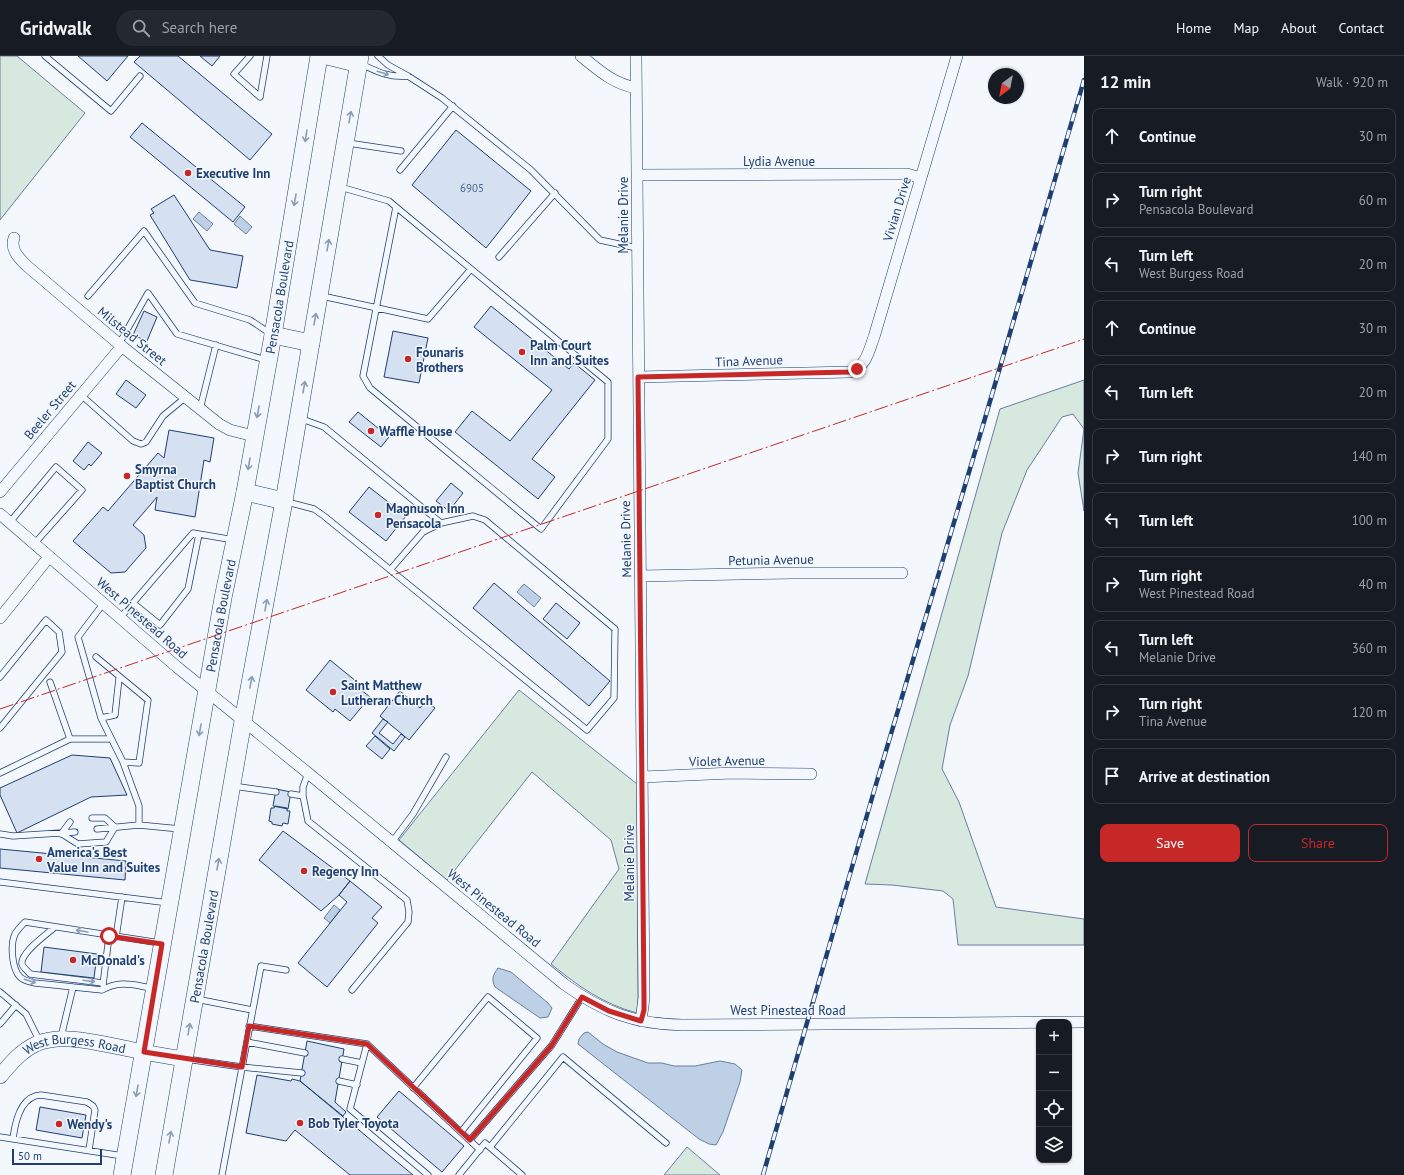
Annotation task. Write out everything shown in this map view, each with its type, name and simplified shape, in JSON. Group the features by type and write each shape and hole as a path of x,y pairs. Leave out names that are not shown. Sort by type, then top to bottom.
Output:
{"main road":[{"name":"Pensacola Boulevard","path":"122,1175 223,598 245,492 273,335 319,56"},
{"path":"327,56 360,60"},
{"name":"Pensacola Boulevard","path":"164,1175 243,720 299,418 360,60"},
{"path":"273,335 311,343"},
{"path":"245,492 284,501"},
{"name":"West Burgess Road","path":"0,1076 12,1060 24,1051 50,1040 72,1039 184,1059"}],"street":[{"path":"581,56 611,80 624,86 636,88"},
{"name":"Melanie Drive","path":"636,56 643,777 644,1010 641,1021"},
{"name":"Vivian Drive","path":"860,367 865,362 874,337 957,56"},
{"name":"Lydia Avenue","path":"637,175 907,174 921,178"},
{"name":"Milstead Street","path":"14,238 14,251 18,257 120,345 200,409 230,430 254,436"},
{"name":"Beeler Street","path":"0,492 81,395 120,345"},
{"name":"Tina Avenue","path":"638,377 850,372 860,367"},
{"name":"West Pinestead Road","path":"0,514 207,692 308,773 391,843 558,979 582,997 609,1011 641,1021 667,1025 1084,1022"},
{"path":"0,618 49,557"},
{"name":"Petunia Avenue","path":"640,576 793,573 902,573"},
{"name":"Violet Avenue","path":"643,777 732,773 811,774"}],"lane":[{"path":"45,56 111,111 140,76"},
{"path":"250,56 234,74 260,97 267,56"},
{"path":"378,56 453,106 532,170 600,240 637,248"},
{"path":"360,60 384,75 399,77 408,76"},
{"path":"400,170 453,106"},
{"path":"345,142 401,151"},
{"path":"338,186 389,201 608,382 608,439 541,529 370,388 363,376 396,207"},
{"path":"499,257 554,194"},
{"path":"88,296 144,231 195,302 250,320 273,335"},
{"path":"319,295 376,309 428,319 471,269"},
{"path":"120,345 148,293 177,334 268,360"},
{"path":"200,409 216,345"},
{"path":"81,395 133,441 142,444 146,442 163,416 186,397"},
{"path":"299,418 324,427 441,523"},
{"path":"10,522 56,467 82,490 35,544"},
{"path":"284,501 314,509 324,516 390,570 588,730 614,698 616,629 485,520 473,516 441,523 423,532 390,570"},
{"path":"120,618 193,533 235,540"},
{"path":"133,603 160,625 188,589 199,534"},
{"path":"103,604 78,637 101,718 123,762 139,806 139,825"},
{"path":"0,677 46,620 59,632 62,652 0,728"},
{"path":"96,657 119,678 148,700 139,763 123,762"},
{"path":"101,718 115,715 119,678"},
{"path":"50,682 70,739"},
{"path":"0,773 70,739 111,740"},
{"path":"391,843 413,814 446,757"},
{"path":"308,773 302,787 308,821 407,900 409,912 408,922 352,990"},
{"path":"232,786 276,792"},
{"path":"291,794 303,796"},
{"path":"92,818 105,818 115,827"},
{"path":"61,834 70,822"},
{"path":"97,829 139,825 183,829"},
{"path":"61,834 78,844 106,842 115,827"},
{"path":"0,834 13,836 75,832"},
{"path":"0,882 169,903"},
{"path":"116,936 122,897"},
{"path":"155,988 122,983 111,985 102,990 27,981 21,978 15,971 12,961 14,936 25,922 162,944"},
{"path":"55,927 27,951 22,960 23,966 30,974 103,983"},
{"path":"102,990 109,936"},
{"path":"222,1175 261,966 286,970"},
{"path":"61,1039 72,987"},
{"path":"0,992 26,1014 40,1043"},
{"path":"413,1088 488,997 536,1038 461,1132"},
{"path":"470,1140 552,1045 582,997"},
{"path":"194,999 252,1010"},
{"path":"0,1024 16,1005"},
{"path":"249,1026 367,1044 480,1150"},
{"path":"247,1042 305,1053"},
{"path":"367,1044 350,1109 428,1175"},
{"path":"490,1147 563,1057 666,1143"},
{"path":"184,1059 302,1073"},
{"path":"342,1059 362,1062"},
{"path":"338,1081 357,1085"},
{"path":"13,1139 17,1115 29,1099 35,1095 41,1095 87,1102 93,1106 95,1110 88,1150"},
{"path":"0,1137 126,1156"},
{"path":"459,1175 485,1144 522,1175"}],"shaded area":[{"path":"0,56 17,56 85,113 0,220"},
{"path":"1084,380 1084,429 1073,414 1062,417 1027,470 1002,533 968,676 950,725 942,769 959,802 996,907 1084,919 1084,945 958,945 953,899 943,891 892,885 865,884 1000,409"},
{"path":"1084,429 1084,511 1078,473"},
{"path":"519,690 637,784 637,1013 613,1005 591,993 571,980 551,964 619,869 611,840 532,772 447,880 399,840"},
{"path":"687,1147 720,1175 664,1175"}],"water":[{"path":"199,212 213,224 207,231 193,219"},
{"path":"240,216 252,227 246,234 234,224"},
{"path":"524,584 541,598 534,607 517,592"},
{"path":"334,905 340,910 330,923 324,918"},
{"path":"498,968 511,972 548,1003 552,1008 548,1017 540,1018 495,987 493,977"},
{"path":"588,1032 603,1044 617,1052 648,1063 662,1063 674,1066 695,1066 720,1061 735,1064 742,1070 740,1082 723,1132 716,1145 709,1144 699,1139 578,1044 579,1039 584,1033"}],"building":[{"path":"78,56 128,56 107,81"},
{"path":"140,56 178,56 272,134 250,160 134,62"},
{"path":"200,56 220,56 212,66"},
{"path":"142,123 245,207 233,222 130,137"},
{"path":"456,130 531,191 486,248 412,185"},
{"path":"174,195 210,250 243,256 237,288 190,280 150,215 154,213 151,209"},
{"path":"491,306 569,369 574,363 595,380 532,459 555,477 538,499 455,432 472,411 510,441 552,390 474,327"},
{"path":"144,311 157,317 147,341 133,335"},
{"path":"393,331 428,338 419,383 384,377"},
{"path":"126,380 146,395 136,408 116,394"},
{"path":"358,412 389,437 381,447 349,422"},
{"path":"169,430 214,438 210,462 204,460 195,517 155,510 157,497 133,525 144,535 146,548 125,572 111,573 73,541 103,507 108,511 158,453 164,458"},
{"path":"88,442 102,453 91,466 89,464 84,470 73,461"},
{"path":"451,483 463,493 449,511 436,501"},
{"path":"369,487 406,516 386,541 349,512"},
{"path":"494,583 610,681 589,706 473,608"},
{"path":"556,603 580,623 567,639 543,619"},
{"path":"330,660 357,682 355,685 370,697 350,721 335,709 333,712 306,690"},
{"path":"400,691 420,708 426,701 435,708 409,740 380,716"},
{"path":"383,719 388,722 379,733 393,744 401,734 405,737 394,751 372,733"},
{"path":"375,736 390,749 382,759 366,746"},
{"path":"72,755 110,758 127,795 91,797 17,833 0,795 0,788"},
{"path":"276,789 291,792 288,809 273,806"},
{"path":"275,806 287,808 287,811 290,811 288,824 283,823 282,826 272,824 272,822 269,821 271,808 274,808"},
{"name":"Regency Inn","path":"283,831 350,881 339,895 321,911 259,860"},
{"path":"0,849 126,861 125,880 0,868"},
{"path":"350,881 382,907 372,918 378,923 327,987 298,963 347,902 339,895"},
{"path":"44,947 97,954 94,978 41,972"},
{"path":"307,1041 344,1049 335,1102 346,1112 343,1116 300,1081"},
{"name":"Bob Tyler Toyota","path":"257,1075 291,1081 292,1079 300,1081 413,1175 350,1175 295,1130 286,1141 246,1133"},
{"path":"399,1091 464,1146 442,1172 377,1117"},
{"path":"40,1107 86,1115 82,1138 36,1130"}],"railway":[{"path":"763,1175 874,791 1084,80"}],"power":[{"path":"0,709 1084,339"}],"place":[{"name":"Executive Inn","path":"188,173"},
{"name":"Palm Court Inn and Suites","path":"522,352"},
{"name":"Founaris Brothers","path":"408,359"},
{"name":"Waffle House","path":"371,431"},
{"name":"Smyrna Baptist Church","path":"127,476"},
{"name":"Magnuson Inn Pensacola","path":"378,515"},
{"name":"Saint Matthew Lutheran Church","path":"333,692"},
{"name":"America's Best Value Inn and Suites","path":"39,859"},
{"name":"Regency Inn","path":"304,871"},
{"name":"McDonald's","path":"73,960"},
{"name":"Bob Tyler Toyota","path":"300,1123"},
{"name":"Wendy's","path":"59,1124"}],"route":[{"path":"109,936 162,944 144,1052 242,1067 249,1026 367,1044 470,1140 552,1045 582,997 609,1011 641,1021 644,1010 643,777 638,377 850,372 857,369"}]}
